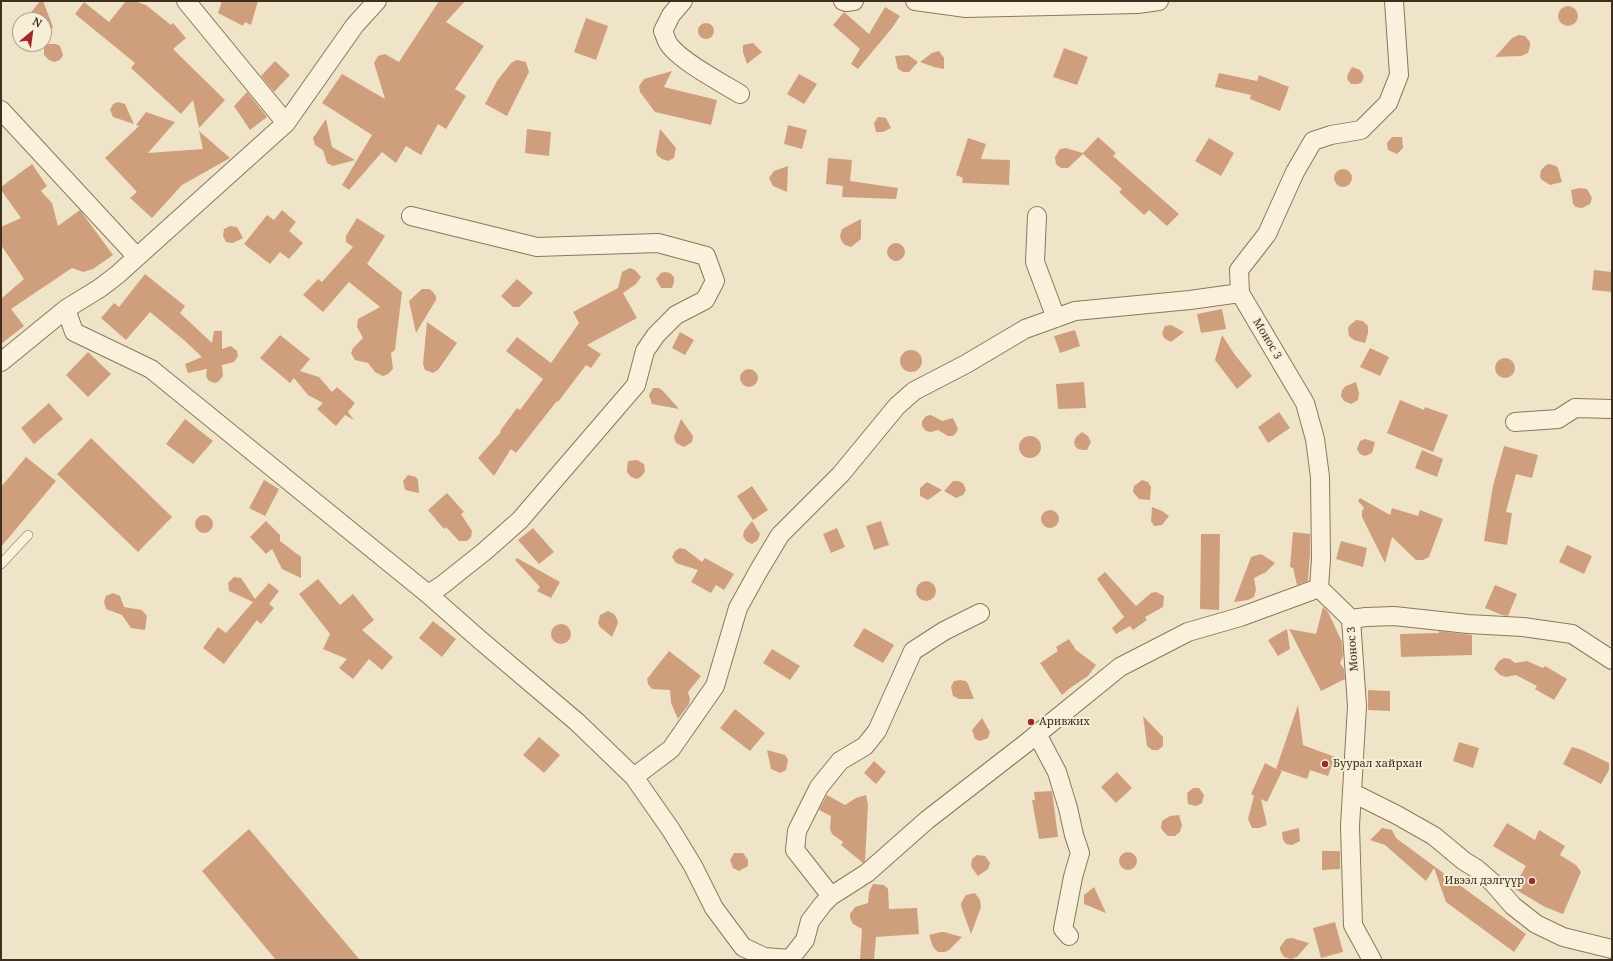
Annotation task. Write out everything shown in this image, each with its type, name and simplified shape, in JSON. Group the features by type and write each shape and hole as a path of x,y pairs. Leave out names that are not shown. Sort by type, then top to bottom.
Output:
{"street":[{"path":"186,1 286,123"},
{"path":"1,362 66,309 100,288 137,257 286,123 355,25 377,1"},
{"path":"682,1 671,15 663,31 668,43 678,53 698,68 740,94"},
{"path":"843,1 854,1"},
{"path":"915,1 966,8 1137,4 1159,1"},
{"path":"634,778 671,749 715,686 738,608 758,570 780,535 841,474 897,406 914,391 966,364 1025,329 1075,311 1240,294 1240,270 1267,234 1295,172 1313,141 1331,135 1361,130 1388,103 1399,75 1394,1"},
{"path":"1,110 137,257"},
{"path":"411,216 537,247 658,243 706,256 715,281 705,300 676,315 656,335 645,351 636,385 520,520 485,551 441,586 428,594"},
{"path":"1037,216 1035,262 1056,318"},
{"name":"Монос 3","path":"1240,294 1305,403 1315,439 1320,478 1321,559 1319,588 1351,619 1357,706 1350,826 1353,925 1372,960"},
{"path":"66,309 74,332 150,369 428,594 577,722 634,778 685,854 714,908 743,947 764,957 790,959 804,940 810,921 831,896 867,873 927,820 1120,667 1188,632 1240,617 1319,588"},
{"path":"1515,422 1558,418 1575,408 1612,409"},
{"path":"831,896 795,850 798,831 819,787 840,761 866,746 877,731 913,651 944,631 980,613"},
{"path":"1351,619 1366,616 1394,616 1468,624 1523,627 1572,634 1612,660"},
{"path":"1037,734 1057,772 1080,853 1073,877 1063,929 1070,936"},
{"path":"1353,793 1434,836 1477,869 1493,883 1513,906 1536,924 1563,937 1612,949"}],"lane":[{"path":"1,564 28,535"}],"building":[{"path":"40,1 43,1 47,12 31,12"},
{"path":"126,1 134,1 146,5 171,25 173,23 186,38 173,49 225,100 199,128 193,100 181,114 131,68 135,63 75,14 84,2 109,22"},
{"path":"222,1 258,1 251,25 245,22 243,26 218,13"},
{"path":"439,1 465,1 446,22 484,46 455,89 466,96 446,129 438,124 421,155 406,146 396,163 382,152 349,190 342,185 372,135 322,103 342,74 385,99 374,63 378,56 385,54 399,62"},
{"path":"1568,6 1575,9 1578,16 1575,23 1568,26 1561,23 1558,16 1561,9"},
{"path":"885,7 900,16 858,69 851,64 860,49 833,25 844,12 869,34"},
{"path":"586,18 608,26 596,60 574,52"},
{"path":"703,23 709,23 714,28 712,37 709,39 703,39 698,34 698,28"},
{"path":"1519,35 1525,36 1530,42 1528,53 1521,56 1495,57 1512,38"},
{"path":"753,43 762,52 747,64 743,52 743,45"},
{"path":"52,44 56,44 60,46 63,55 60,60 54,62 49,60 44,55 44,52 52,52"},
{"path":"1064,48 1088,57 1077,85 1053,77"},
{"path":"939,51 944,58 944,69 920,62 932,53"},
{"path":"908,55 918,62 909,72 903,72 898,69 895,56"},
{"path":"517,60 526,62 529,72 507,116 485,104 497,81 511,63"},
{"path":"275,61 290,75 274,92 261,76"},
{"path":"1352,67 1360,70 1364,76 1362,82 1358,84 1351,84 1347,79"},
{"path":"672,71 664,87 717,100 711,125 655,112 640,92 639,86 644,79"},
{"path":"1219,73 1257,81 1259,75 1289,87 1280,111 1250,99 1251,95 1215,87"},
{"path":"799,74 817,84 804,104 787,94"},
{"path":"247,92 267,117 250,130 234,106"},
{"path":"118,102 125,104 134,124 113,117 110,110 113,104"},
{"path":"146,112 175,122 148,153 203,149 199,131 230,158 182,185 152,218 130,198 137,192 105,158 139,126 136,125"},
{"path":"878,117 886,118 891,128 883,132 876,132 874,123"},
{"path":"326,119 332,147 355,160 333,166 327,163 323,150 315,145 313,138"},
{"path":"788,125 807,130 802,149 784,144"},
{"path":"527,129 551,132 549,156 525,153"},
{"path":"660,129 676,148 674,158 668,161 657,155 656,151"},
{"path":"1098,137 1116,153 1113,156 1179,214 1167,226 1149,210 1144,215 1119,192 1122,189 1083,154 1068,168 1061,168 1056,164 1055,157 1060,149 1066,148 1083,153"},
{"path":"1392,137 1402,137 1403,148 1397,154 1388,150 1387,143"},
{"path":"968,138 986,144 981,159 1010,160 1009,185 962,183 963,178 956,175"},
{"path":"1209,138 1234,153 1221,176 1195,161"},
{"path":"828,158 852,160 850,181 898,188 896,199 842,197 843,186 826,184"},
{"path":"32,164 47,186 41,191 52,203 58,226 80,210 113,255 93,269 83,272 72,268 11,309 24,326 1,344 1,296 2,298 24,279 1,245 1,227 21,218 1,190 1,187"},
{"path":"1549,164 1558,168 1562,182 1550,185 1542,180 1540,177 1541,170"},
{"path":"788,166 787,192 773,186 769,178 774,171"},
{"path":"1343,169 1349,172 1352,178 1349,184 1343,187 1337,184 1334,178 1337,172"},
{"path":"1580,188 1587,189 1592,198 1590,204 1582,208 1576,207 1573,204 1571,190"},
{"path":"282,210 296,222 289,231 303,243 289,259 280,252 270,264 244,244 267,215 274,220"},
{"path":"357,218 385,236 367,264 402,292 395,350 391,353 393,369 388,374 383,376 375,372 368,363 355,360 351,353 353,348 363,338 357,327 358,319 380,307 349,282 323,312 303,295 318,279 322,282 353,247 346,242 346,236"},
{"path":"861,219 861,239 851,247 845,245 840,236 842,229"},
{"path":"230,226 237,227 243,238 233,243 226,242 223,236 224,229"},
{"path":"896,243 902,246 905,252 902,258 896,261 890,258 887,252 890,246"},
{"path":"630,268 635,270 641,277 636,284 623,293 637,318 587,345 601,354 591,368 586,365 516,453 511,449 494,476 478,458 501,432 500,431 517,408 520,410 543,379 506,351 517,337 551,363 579,323 573,312 618,288 622,272"},
{"path":"1594,270 1612,272 1612,292 1592,290"},
{"path":"661,273 670,273 674,277 672,288 661,288 656,279"},
{"path":"145,274 185,306 180,313 212,343 214,331 222,331 222,349 231,346 237,351 238,356 234,362 222,365 223,376 218,382 214,383 208,380 206,376 207,369 188,373 185,364 202,357 150,312 126,340 101,318 114,303 119,307"},
{"path":"517,279 533,293 519,307 513,307 501,296"},
{"path":"422,289 429,289 432,291 436,296 436,300 416,333 409,301"},
{"path":"1222,309 1226,329 1201,333 1197,314"},
{"path":"1356,320 1363,321 1368,326 1368,333 1365,343 1354,340 1349,336 1349,326"},
{"path":"427,322 457,343 438,370 433,373 425,370 423,364"},
{"path":"1171,325 1184,332 1171,342 1164,338 1162,333 1165,326"},
{"path":"1075,330 1080,346 1060,353 1054,336"},
{"path":"680,332 694,340 685,355 672,348"},
{"path":"280,335 310,359 300,371 319,377 332,392 337,387 355,403 348,412 354,420 345,415 336,426 317,409 323,403 308,395 294,378 290,383 260,358"},
{"path":"1222,335 1235,355 1252,376 1237,389 1215,360"},
{"path":"1370,348 1389,357 1380,376 1360,367"},
{"path":"911,350 919,353 922,361 919,369 911,372 903,369 900,361 903,353"},
{"path":"88,352 111,374 88,397 66,375"},
{"path":"1505,358 1512,361 1515,368 1512,375 1505,378 1498,375 1495,368 1498,361"},
{"path":"749,369 755,372 758,378 755,384 749,387 743,384 740,378 743,372"},
{"path":"1084,382 1086,408 1058,409 1056,384"},
{"path":"1356,382 1359,393 1358,400 1351,404 1344,401 1341,396 1342,390 1346,386"},
{"path":"653,388 659,388 663,391 679,409 652,404 649,395"},
{"path":"1400,400 1424,410 1425,407 1448,415 1433,452 1387,433"},
{"path":"49,403 63,419 34,444 21,428"},
{"path":"1279,412 1290,428 1268,443 1258,427"},
{"path":"931,415 942,421 953,418 958,429 956,433 953,436 948,436 938,430 931,432 926,431 922,426 922,421 926,416"},
{"path":"185,419 213,441 193,464 166,444"},
{"path":"681,419 693,436 692,442 684,447 676,443 674,437"},
{"path":"1082,432 1088,436 1091,442 1087,450 1078,449 1075,446 1074,442 1076,437"},
{"path":"1030,436 1034,437 1040,443 1040,451 1034,457 1030,458 1026,457 1020,451 1019,447 1020,443 1026,437"},
{"path":"91,438 172,517 138,552 57,474"},
{"path":"1365,439 1375,442 1372,453 1365,456 1360,454 1357,449 1360,441"},
{"path":"1504,446 1538,455 1532,478 1516,474 1506,512 1512,513 1507,545 1484,541 1493,486"},
{"path":"1422,450 1443,459 1437,477 1415,468"},
{"path":"26,457 56,481 1,547 1,487"},
{"path":"637,460 644,464 645,471 642,476 637,479 631,477 627,472 627,469 628,461"},
{"path":"408,475 416,477 418,480 419,493 405,490 403,481"},
{"path":"264,480 279,489 265,516 249,508"},
{"path":"1142,480 1148,482 1151,487 1150,500 1139,499 1133,492 1134,486"},
{"path":"953,481 963,483 966,490 963,495 956,498 944,491"},
{"path":"927,482 942,490 928,500 920,496 920,488"},
{"path":"752,486 768,510 753,520 737,496"},
{"path":"447,493 464,512 461,514 472,531 471,537 467,541 459,541 446,527 444,529 428,510"},
{"path":"1360,498 1390,515 1392,508 1418,516 1420,510 1443,519 1429,557 1423,560 1416,560 1392,537 1385,563 1362,517 1362,511 1364,508 1358,501"},
{"path":"1152,507 1169,516 1162,525 1154,526 1151,521"},
{"path":"1046,510 1054,510 1059,515 1057,526 1054,528 1046,528 1041,523 1041,515"},
{"path":"204,515 210,518 213,524 210,530 204,533 198,530 195,524 198,518"},
{"path":"266,521 280,535 280,541 301,557 301,578 282,569 272,549 266,554 250,537"},
{"path":"752,521 760,534 758,540 752,544 746,541 743,536 744,531"},
{"path":"881,521 889,545 874,550 866,526"},
{"path":"533,528 554,552 539,564 518,540"},
{"path":"837,528 845,547 831,553 823,534"},
{"path":"1293,532 1310,534 1308,581 1297,585 1293,568 1290,567"},
{"path":"1201,534 1220,534 1219,610 1200,609"},
{"path":"1341,541 1367,548 1363,567 1336,559"},
{"path":"1567,545 1592,556 1584,574 1559,562"},
{"path":"680,548 685,549 702,562 705,558 734,574 724,590 716,585 711,593 691,582 698,570 676,563 672,557 675,551"},
{"path":"1261,554 1275,563 1266,572 1254,578 1256,590 1254,597 1248,600 1234,602 1251,557"},
{"path":"517,558 560,582 551,598 537,591 540,587 515,560"},
{"path":"1105,572 1136,606 1151,593 1156,592 1164,596 1163,607 1145,617 1147,620 1133,630 1130,626 1116,634 1112,628 1124,617 1097,579"},
{"path":"234,577 241,578 255,599 269,583 279,591 269,604 274,608 261,624 257,620 224,664 203,648 218,627 226,633 253,602 229,591 228,583"},
{"path":"318,579 340,605 353,594 374,620 362,630 393,657 382,670 369,659 353,679 339,668 347,659 323,649 330,634 299,594"},
{"path":"926,581 933,584 936,591 933,598 926,601 919,598 916,591 919,584"},
{"path":"1495,585 1517,594 1508,616 1485,608"},
{"path":"113,593 120,596 124,607 142,610 147,616 145,630 131,628 122,615 106,609 104,602 106,596"},
{"path":"1323,607 1328,612 1342,642 1343,656 1340,663 1344,669 1345,679 1321,691 1289,629 1316,634"},
{"path":"608,611 614,614 618,623 612,637 600,627 598,623 600,615"},
{"path":"433,621 456,639 442,657 419,638"},
{"path":"557,624 565,624 571,630 571,638 565,644 557,644 551,638 551,630"},
{"path":"864,628 894,645 883,663 853,646"},
{"path":"1287,629 1290,649 1278,656 1268,640"},
{"path":"1439,631 1472,635 1472,655 1401,657 1400,634 1439,633"},
{"path":"1069,639 1076,650 1096,665 1088,676 1062,695 1040,663 1058,651 1056,647"},
{"path":"772,649 800,666 790,680 763,663"},
{"path":"669,651 701,676 688,692 690,699 689,704 678,719 671,703 670,690 652,689 648,684 647,679"},
{"path":"1504,658 1510,659 1515,663 1527,661 1543,668 1545,666 1567,679 1554,700 1535,689 1537,686 1516,675 1506,677 1500,675 1494,669 1499,661"},
{"path":"954,681 966,681 974,699 959,699 953,696 951,687"},
{"path":"1368,690 1390,691 1390,711 1368,710"},
{"path":"1298,705 1303,745 1335,757 1328,776 1310,770 1307,779 1277,769 1282,771 1267,802 1261,799 1267,825 1259,828 1252,828 1248,819 1254,796 1251,794 1265,763 1276,769"},
{"path":"735,709 765,733 750,751 720,728"},
{"path":"1143,716 1163,737 1163,746 1158,750 1152,750 1147,746"},
{"path":"982,718 990,732 988,738 980,741 975,739 972,730"},
{"path":"539,737 560,755 544,773 523,755"},
{"path":"1459,742 1479,748 1473,768 1453,761"},
{"path":"1572,747 1582,750 1609,763 1609,770 1601,784 1563,764"},
{"path":"767,750 785,755 788,760 786,770 780,773 771,769"},
{"path":"874,761 886,772 876,784 864,773"},
{"path":"1117,772 1132,788 1116,803 1101,787"},
{"path":"1193,788 1199,788 1204,795 1202,803 1196,806 1188,804 1187,793"},
{"path":"1052,791 1058,837 1039,839 1032,800 1035,800 1034,792"},
{"path":"827,795 845,805 856,798 866,795 868,805 865,861 863,863 841,845 843,842 832,834 830,829 831,816 819,810"},
{"path":"1179,815 1182,825 1180,832 1175,836 1168,836 1161,828 1162,821 1170,816"},
{"path":"1507,823 1535,840 1539,830 1565,846 1560,855 1576,865 1581,872 1563,914 1545,907 1513,888 1526,866 1493,846"},
{"path":"1299,828 1300,841 1292,845 1286,844 1283,840 1282,832"},
{"path":"1382,828 1392,830 1396,838 1526,934 1514,952 1446,902 1434,868 1426,881 1385,845 1370,840"},
{"path":"249,829 360,960 276,960 202,871"},
{"path":"1322,851 1340,851 1340,869 1322,870"},
{"path":"1128,852 1134,855 1137,861 1134,867 1128,870 1122,867 1119,861 1122,855"},
{"path":"734,853 743,853 748,860 748,866 739,871 733,868 730,860"},
{"path":"977,855 985,856 990,863 988,869 978,876 971,865 972,859"},
{"path":"873,884 884,885 888,889 889,909 917,908 919,934 876,937 874,960 860,960 862,929 853,924 850,914 855,907 868,903 869,892"},
{"path":"1094,887 1106,913 1084,904 1084,895"},
{"path":"975,893 980,900 981,907 971,934 961,903 966,895"},
{"path":"1335,922 1343,952 1321,958 1313,928"},
{"path":"941,932 962,937 949,950 945,952 938,952 933,947 929,935"},
{"path":"1292,938 1309,943 1297,957 1291,959 1284,957 1280,947 1286,939"}],"place":[{"name":"Аривжих","path":"1031,722"},
{"name":"Буурал хайрхан","path":"1325,764"},
{"name":"Ивээл дэлгүүр","path":"1532,881"}]}
